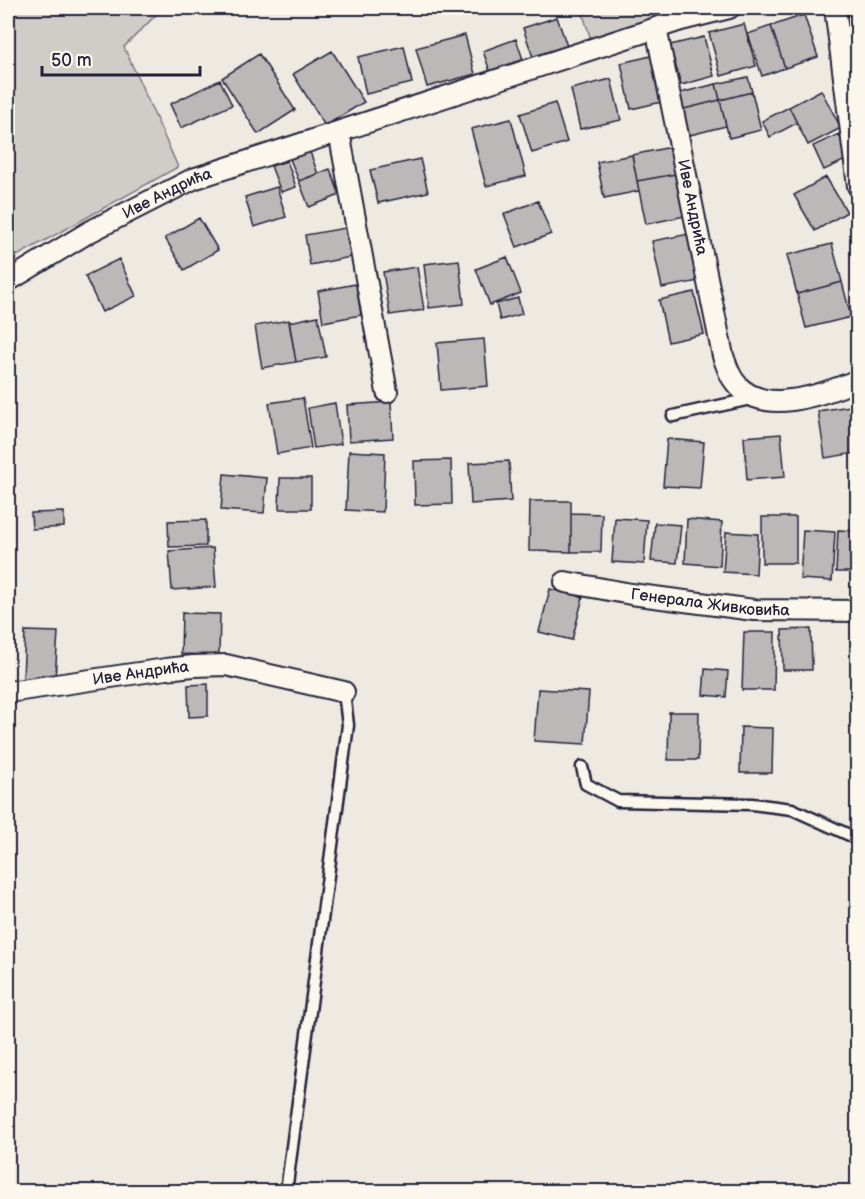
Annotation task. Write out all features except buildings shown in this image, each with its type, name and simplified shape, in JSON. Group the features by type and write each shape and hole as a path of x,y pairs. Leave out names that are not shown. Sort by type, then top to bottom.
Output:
{"street":[{"name":"Иве Андрића","path":"8,281 89,232 193,179 656,28 729,8"},
{"path":"835,8 852,86 858,186"},
{"name":"Иве Андрића","path":"656,28 723,357 735,383 755,398"},
{"path":"339,132 387,392"},
{"path":"755,398 773,403 804,398 858,380"},
{"name":"Генерала Живковића","path":"565,582 631,594 754,610 858,611"},
{"name":"Иве Андрића","path":"8,692 166,669 215,665 226,665 344,692"}],"lane":[{"path":"673,417 755,398"},
{"path":"286,1191 348,725 344,692"},
{"path":"582,767 586,784 618,801 752,804 792,809 858,839"}],"shaded area":[{"path":"8,8 163,8 124,47 178,167 8,261"},
{"path":"581,8 677,8 681,20 594,49"}]}
